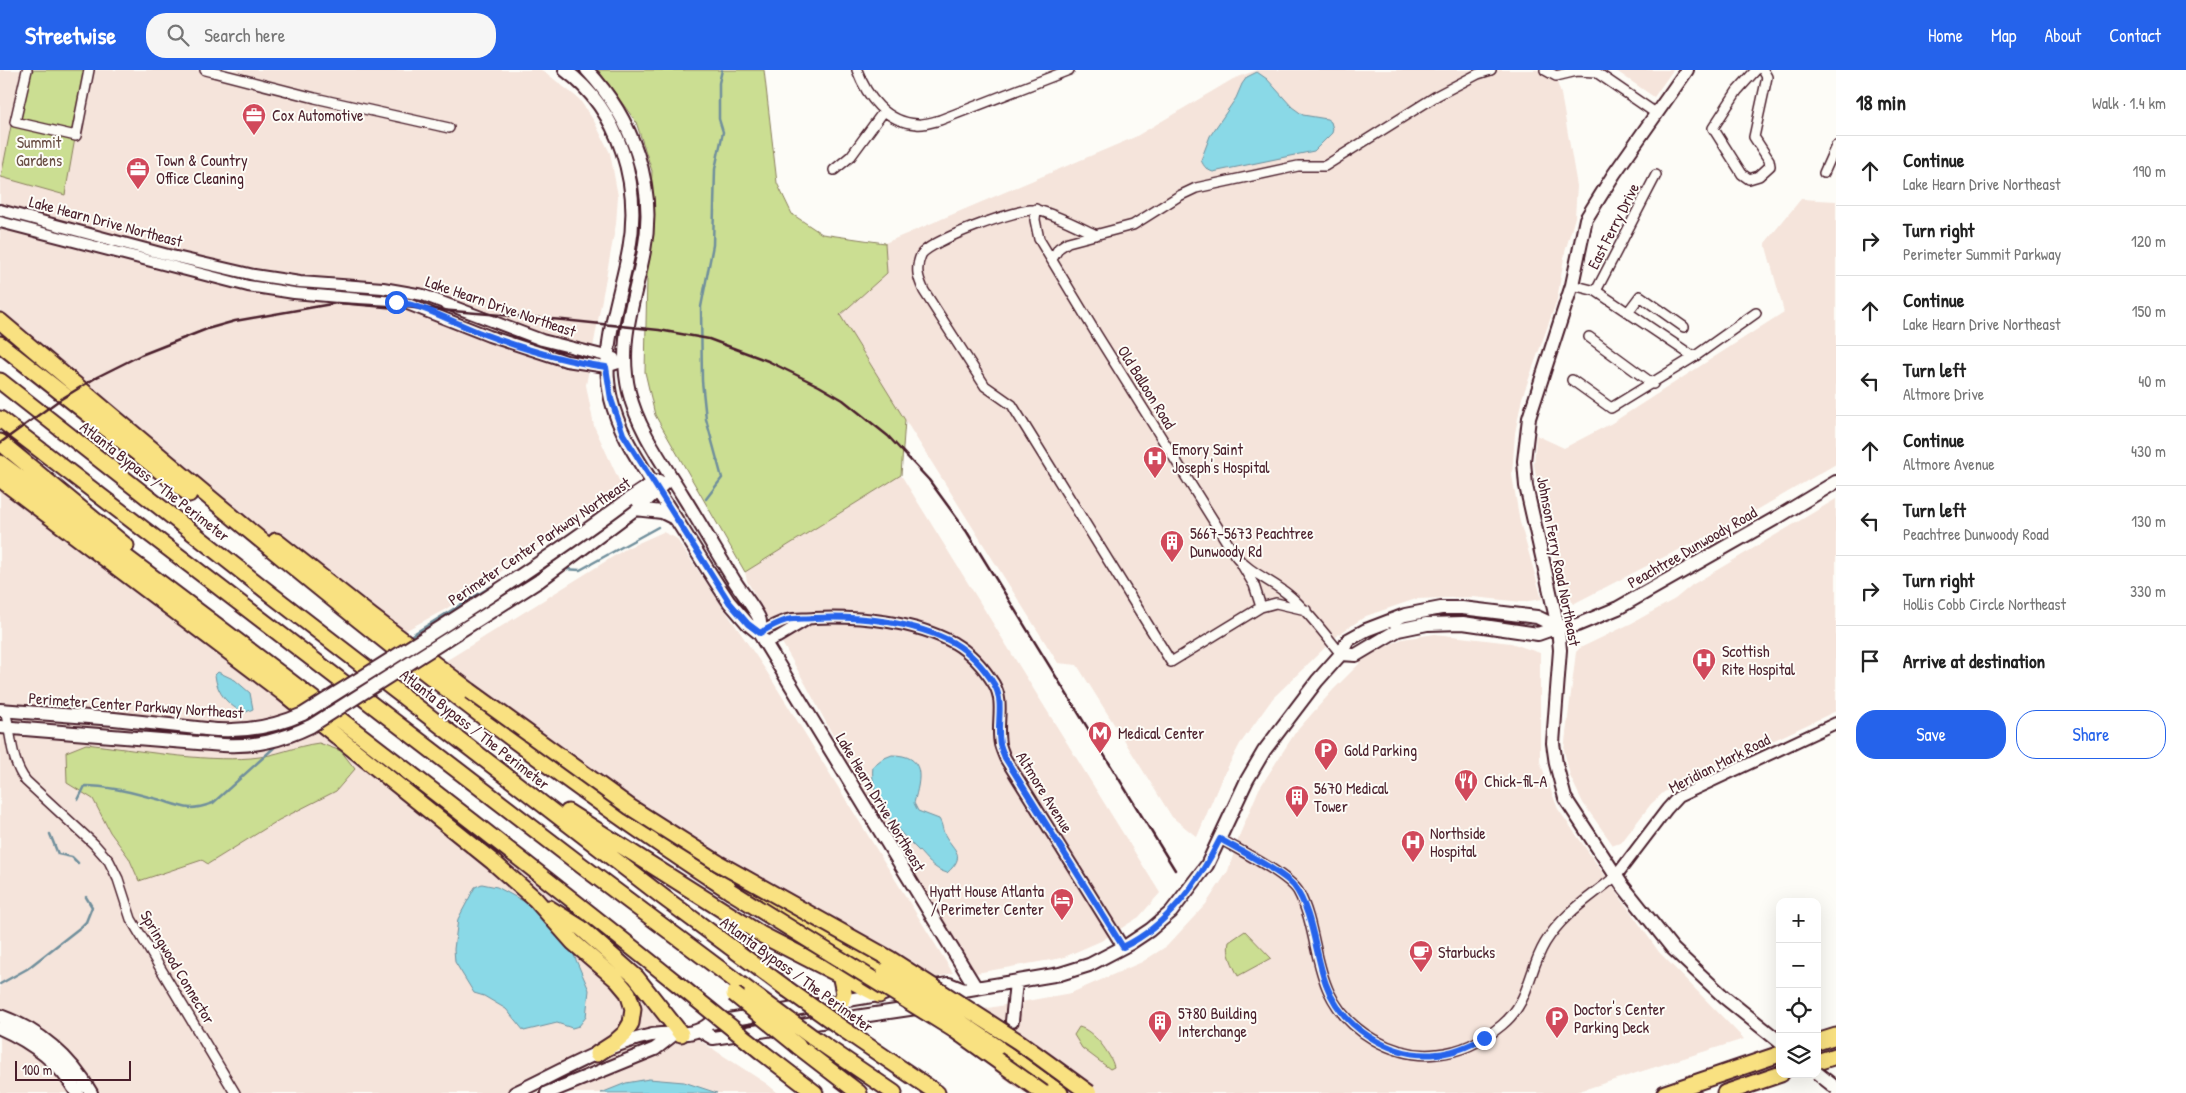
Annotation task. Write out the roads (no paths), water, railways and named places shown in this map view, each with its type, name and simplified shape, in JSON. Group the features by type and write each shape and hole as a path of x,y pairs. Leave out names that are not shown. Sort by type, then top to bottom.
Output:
{"highway":[{"path":"0,317 122,413 295,556 470,692 630,807 718,862 890,959 1019,1042 1089,1093"},
{"path":"0,321 292,568 443,686 575,784 643,833 730,891 953,1029 1043,1093"},
{"path":"0,344 168,478 277,560 292,568"},
{"name":"Atlanta Bypass / The Perimeter","path":"0,381 265,590 525,789 698,925 846,1031 937,1093"},
{"path":"0,419 565,853 812,1037 894,1093"},
{"path":"0,433 60,474 80,481"},
{"path":"0,442 190,598 212,621"},
{"path":"0,464 212,621 591,914 815,1093"},
{"path":"0,479 282,692 493,862 535,899 573,942 617,980 628,993 633,1009 630,1023 619,1038 597,1054"},
{"path":"575,784 726,881 885,971 997,1047 1060,1093"},
{"path":"525,789 552,800 601,834 762,935 879,995"},
{"path":"535,899 581,928 636,977 677,1034"},
{"path":"713,964 734,994 859,1093"},
{"path":"836,1004 841,1002 844,993 840,974"},
{"path":"1821,1041 1836,1036"},
{"path":"1665,1093 1776,1055"},
{"path":"1821,1061 1836,1056"},
{"path":"1724,1093 1776,1076"}],"main road":[{"name":"Lake Hearn Drive Northeast","path":"565,70 591,96 609,123 621,148 630,181 632,233 613,316 607,362 611,399 618,423 655,487 729,602 762,638 970,989"},
{"name":"Lake Hearn Drive Northeast","path":"587,70 606,92 624,121 637,151 645,186 648,219 646,242 627,321 625,361 629,392 637,417 671,477 733,580 760,620 762,638"},
{"name":"Johnson Ferry Road Northeast","path":"1687,70 1614,174 1586,219 1572,285 1533,404 1526,437 1524,461 1533,522 1552,594 1558,627 1560,650 1553,743 1556,764 1565,798 1616,876 1674,949 1724,996 1776,1039"},
{"name":"Perimeter Center Parkway Northeast","path":"2,711 114,718 206,729 256,730 281,724 302,714 477,605 671,477"},
{"name":"Peachtree Dunwoody Road","path":"1558,627 1577,625 1618,608 1836,482"},
{"path":"632,504 662,512 676,519"},
{"name":"Perimeter Center Parkway Northeast","path":"5,727 223,745 251,745 276,741 311,726 540,581 632,504"},
{"path":"515,1093 597,1054 654,1035 701,1031 710,1023 836,1004 949,984 970,989 1016,982 1060,974 1089,965 1150,930 1171,912 1208,865 1246,780 1264,751 1317,680 1341,654 1348,640 1388,620 1423,610 1441,608 1473,609 1536,617 1558,627"},
{"path":"1012,1021 1016,982"},
{"path":"701,1031 713,1038 844,1020 956,1002 970,989"},
{"path":"0,1016 23,1026 49,1042 75,1068 91,1093"},
{"path":"0,1028 24,1040 46,1056 66,1076 77,1093"},
{"path":"546,1093 655,1049 677,1034"},
{"path":"1821,1076 1836,1088"}],"street":[{"path":"27,70 15,122 76,136 89,70"},
{"path":"205,70 315,98 449,128"},
{"path":"858,70 872,100 884,111 893,118 919,124 940,120 1069,70"},
{"path":"1052,259 1059,248 1068,242 1133,225 1179,196 1196,188 1298,166 1325,166 1438,95 1478,74 1491,70"},
{"path":"1545,70 1556,76 1578,71 1594,71 1657,114"},
{"path":"1756,70 1737,91 1713,128 1742,174 1749,179 1759,176 1770,166 1769,160 1754,137 1767,77 1762,70"},
{"path":"834,170 851,156 884,111"},
{"path":"1824,173 1836,146"},
{"name":"East Ferry Drive","path":"1596,291 1656,175"},
{"name":"Lake Hearn Drive Northeast","path":"0,210 172,256 254,275 300,282 383,288 423,295 542,340 607,362"},
{"path":"1096,235 1036,210 1020,211 951,236 926,249 922,254 917,271 918,277 924,291 984,386 1012,404 1171,662 1261,607 1276,603 1306,610"},
{"name":"Old Balloon Road","path":"1036,210 1035,220 1039,239 1101,342 1238,558 1288,594 1306,610 1341,654"},
{"name":"Lake Hearn Drive Northeast","path":"0,222 248,286 294,293 405,303 515,345 566,361 625,361"},
{"path":"1572,285 1596,291 1694,358"},
{"path":"1628,312 1640,296 1684,327"},
{"path":"1572,380 1611,408 1694,358 1756,313"},
{"path":"1590,337 1653,384"},
{"path":"1238,558 1254,585 1261,607"},
{"name":"Altmore Avenue","path":"762,638 778,637 808,619 865,618 896,623 954,643 981,666 995,686 1000,698 1000,744 1005,758 1113,931 1117,950"},
{"name":"Springwood Connector","path":"2,711 17,769 26,781 94,844 109,861 118,879 131,919 235,1093"},
{"name":"Meridian Mark Road","path":"1616,876 1678,797 1836,723"},
{"path":"1220,839 1285,878 1293,885 1305,910 1327,988 1348,1020 1362,1033 1379,1042 1424,1054 1447,1053 1466,1047 1503,1025 1524,998 1550,934 1576,906 1616,876"}],"water":[{"path":"1257,72 1267,79 1292,107 1303,115 1327,119 1331,122 1332,133 1314,151 1213,172 1203,165 1201,160 1210,136 1236,98 1247,77"},
{"path":"218,672 235,680 250,693 253,709 244,713 224,698 216,682 215,675"},
{"path":"892,755 911,759 916,764 919,777 914,803 918,811 939,819 945,835 957,853 956,862 947,873 934,866 909,841 892,822 879,801 875,790 873,766 882,759"},
{"path":"482,884 497,887 525,902 552,928 573,953 589,990 586,1017 579,1026 572,1028 557,1023 524,1031 506,1009 484,996 474,993 455,962 454,949 458,919 475,887"},
{"path":"649,1079 684,1082 717,1093 601,1093 626,1083"}],"waterway":[{"path":"706,499 722,478 706,419 702,381 701,307 713,245 715,169 723,132 719,119 719,83 722,70"},
{"path":"564,569 580,570 658,527"},
{"path":"407,638 494,585"},
{"path":"78,800 85,786 94,786 130,792 178,806 193,808 205,806 213,803 277,745"},
{"path":"50,834 58,854 72,857 78,863"},
{"path":"0,984 27,969 86,922 92,907 86,897"}],"railway":[{"path":"0,443 58,401 97,377 141,355 207,329 235,321 337,303 563,320 659,330 709,339 768,361 843,400 888,436 929,480 967,532 1175,870"}],"place":[{"name":"Cox Automotive","path":"254,136"},
{"name":"Town & Country Office Cleaning","path":"138,190"},
{"name":"Emory Saint Joseph's Hospital","path":"1155,479"},
{"name":"5667-5673 Peachtree Dunwoody Rd","path":"1172,563"},
{"name":"Scottish Rite Hospital","path":"1704,681"},
{"name":"Medical Center","path":"1100,754"},
{"name":"Gold Parking","path":"1326,771"},
{"name":"Chick-fil-A","path":"1466,802"},
{"name":"5670 Medical Tower","path":"1297,818"},
{"name":"Northside Hospital","path":"1413,863"},
{"name":"Hyatt House Atlanta / Perimeter Center","path":"1062,921"},
{"name":"Starbucks","path":"1421,973"},
{"name":"Doctor's Center Parking Deck","path":"1557,1039"},
{"name":"5780 Building Interchange","path":"1160,1043"}],"park label":[{"name":"Summit Gardens","path":"39,151"}]}
